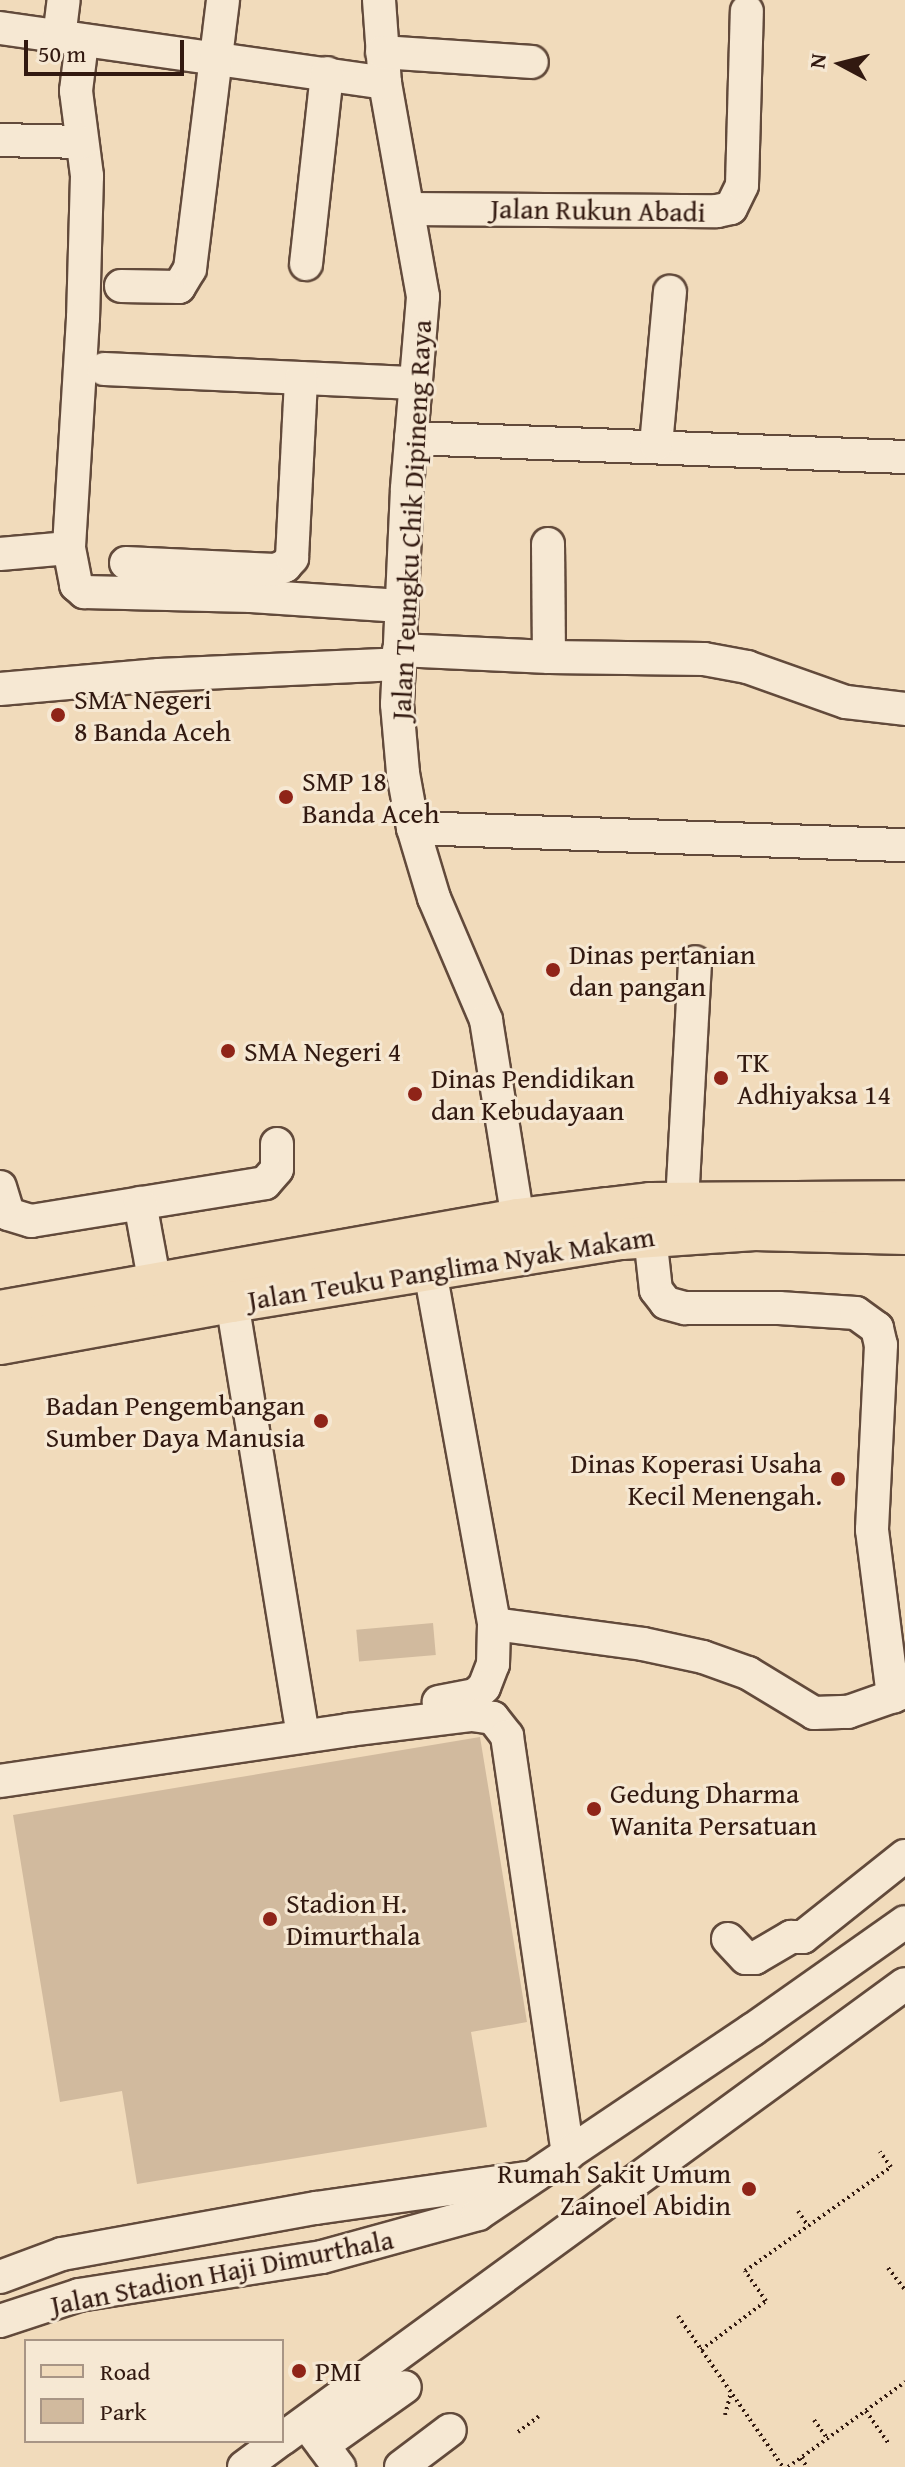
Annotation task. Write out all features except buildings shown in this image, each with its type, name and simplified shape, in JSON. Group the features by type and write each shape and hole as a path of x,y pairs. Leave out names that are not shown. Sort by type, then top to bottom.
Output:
{"main road":[{"name":"Jalan Teuku Panglima Nyak Makam","path":"0,1311 518,1219 682,1203 905,1201"},
{"name":"Jalan Teuku Panglima Nyak Makam","path":"0,1344 232,1302 650,1236 755,1230 905,1234"}],"street":[{"path":"64,0 87,176 83,318 69,548 73,580 84,592 251,596 401,606"},
{"path":"121,286 179,287 190,269 223,0"},
{"name":"Jalan Teungku Chik Dipineng Raya","path":"379,0 384,68 423,297 401,606 399,739 413,828 434,898 486,1020 518,1219"},
{"name":"Jalan Rukun Abadi","path":"408,209 717,211 731,208 742,185 747,11"},
{"path":"0,28 327,73 532,62"},
{"path":"306,264 327,73"},
{"path":"0,140 82,142"},
{"path":"656,445 670,292"},
{"path":"104,369 416,383"},
{"path":"126,563 275,570 285,566 292,558 301,378"},
{"path":"411,438 656,445 905,457"},
{"path":"548,544 549,657"},
{"path":"0,554 69,548"},
{"path":"0,689 399,657 639,656 725,662 846,702 905,709"},
{"path":"413,828 905,845"},
{"path":"682,1203 695,962"},
{"path":"0,1187 8,1214 23,1221 140,1203 265,1183 277,1169 277,1144"},
{"path":"140,1203 155,1284"},
{"path":"494,1624 643,1644 703,1657 748,1673 814,1713 848,1712 899,1695 872,1530 881,1345 877,1328 856,1313 779,1308 685,1308 666,1303 656,1290 650,1236"},
{"path":"0,1781 302,1729 475,1695 489,1679 494,1624 430,1271"},
{"path":"232,1302 302,1729"},
{"path":"302,1729 472,1715 493,1718 502,1725 509,1751 568,2155"},
{"path":"728,1939 746,1958 755,1958 791,1937 803,1937 905,1856"},
{"name":"Jalan Stadion Haji Dimurthala","path":"0,2321 79,2295 322,2257 478,2214 905,1922"},
{"path":"306,2443 905,1984"},
{"name":"Jalan Stadion Haji Dimurthala","path":"0,2277 62,2254 316,2208 527,2178"},
{"path":"316,2208 322,2257"},
{"path":"179,2235 184,2278"},
{"path":"244,2467 306,2443 405,2387"},
{"path":"401,2467 450,2430"}],"path":[{"path":"701,2350 766,2301 745,2271 891,2167 880,2152"},
{"path":"798,2211 808,2226"},
{"path":"888,2268 905,2290"},
{"path":"678,2316 786,2467 905,2382"},
{"path":"725,2415 731,2392"},
{"path":"866,2411 889,2444"},
{"path":"518,2432 539,2416"},
{"path":"814,2420 828,2439"},
{"path":"801,2458 807,2467"}],"green space":[{"path":"433,1623 436,1655 359,1662 356,1630"},
{"name":"Stadion H. Dimurthala","path":"480,1737 527,2022 471,2032 487,2127 137,2184 122,2091 60,2102 13,1815"}],"place":[{"name":"SMA Negeri 8 Banda Aceh","path":"58,715"},
{"name":"SMP 18 Banda Aceh","path":"286,797"},
{"name":"Dinas pertanian dan pangan","path":"553,970"},
{"name":"SMA Negeri 4","path":"228,1051"},
{"name":"TK Adhiyaksa 14","path":"721,1078"},
{"name":"Dinas Pendidikan dan Kebudayaan","path":"415,1094"},
{"name":"Badan Pengembangan Sumber Daya Manusia","path":"321,1421"},
{"name":"Dinas Koperasi Usaha Kecil Menengah.","path":"838,1479"},
{"name":"Gedung Dharma Wanita Persatuan","path":"594,1809"},
{"name":"Stadion H. Dimurthala","path":"270,1919"},
{"name":"Rumah Sakit Umum Zainoel Abidin","path":"749,2189"},
{"name":"PMI","path":"299,2371"}]}
